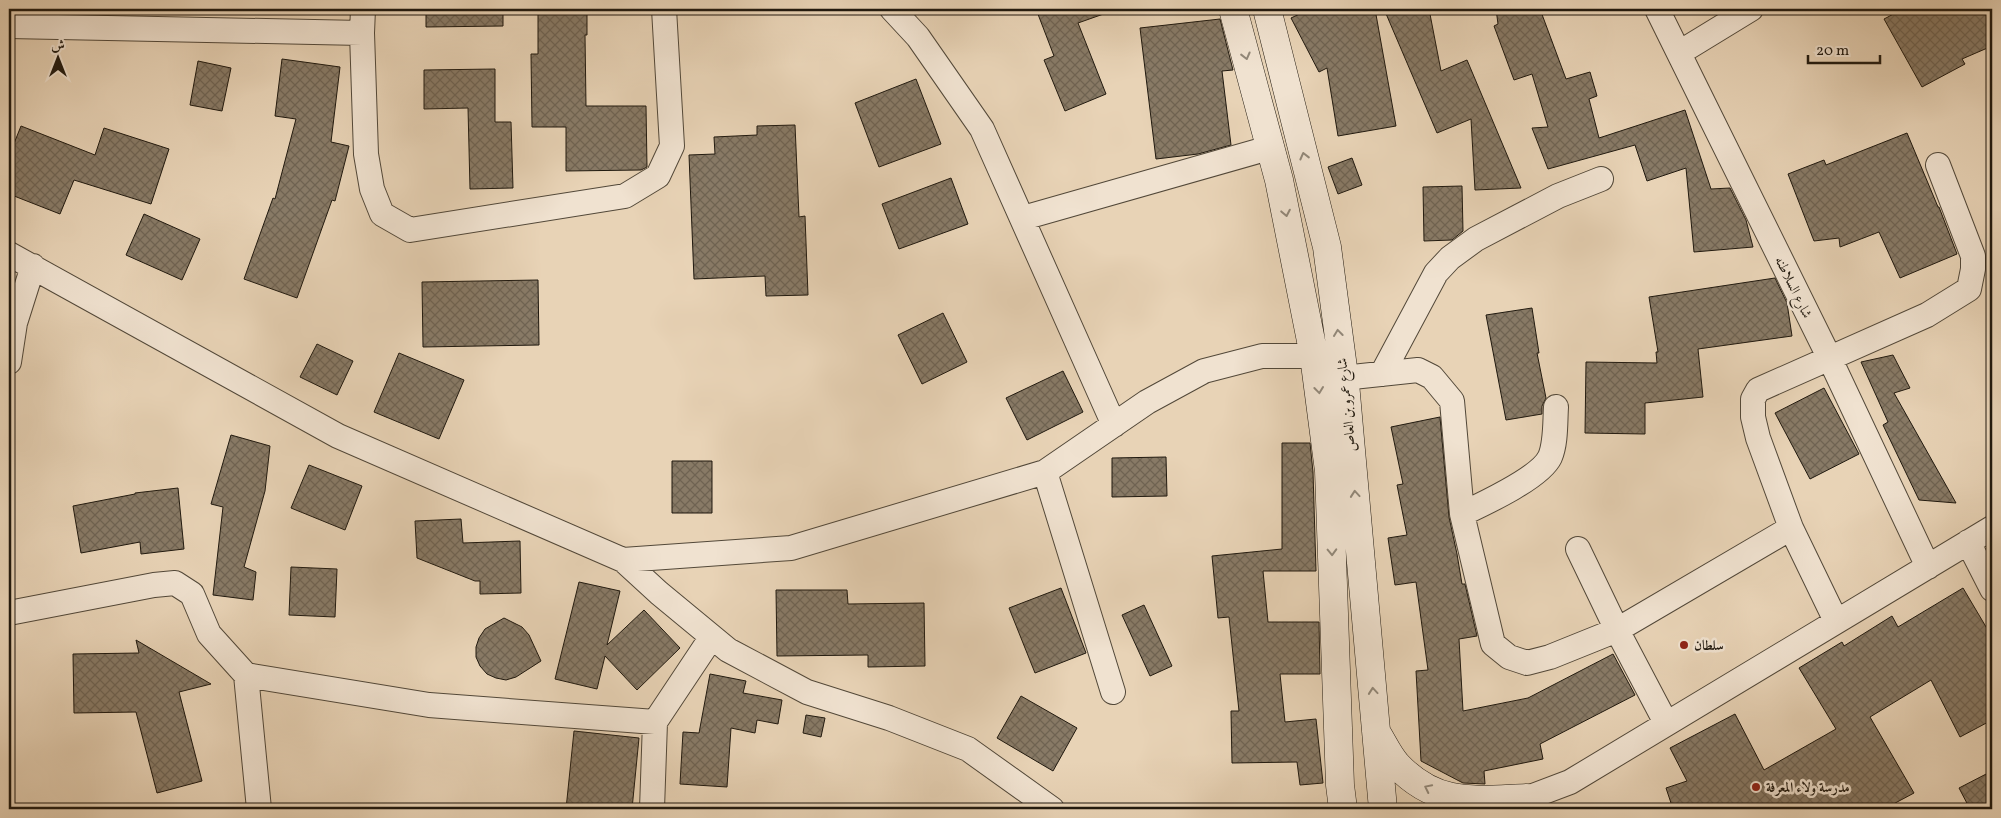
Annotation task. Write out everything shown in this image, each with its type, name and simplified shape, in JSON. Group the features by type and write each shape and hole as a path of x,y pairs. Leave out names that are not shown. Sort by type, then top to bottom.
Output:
{"street":[{"path":"363,9 366,154 372,189 382,214 410,230 625,196 658,176 672,146 664,9"},
{"path":"892,9 918,37 982,129 1114,425"},
{"path":"1234,9 1269,148 1279,180 1314,356 1329,472 1340,785 1344,809"},
{"name":"شارع عمرو بن العاص","path":"1266,9 1327,247 1343,378 1383,809"},
{"name":"شارع السلاطنه","path":"1657,9 1829,357 1928,566"},
{"path":"1679,53 1751,9"},
{"path":"9,26 362,33"},
{"path":"1023,218 1269,148"},
{"path":"1836,621 1791,528 1758,438 1752,417 1752,399 1758,390 1927,315 1969,289 1973,269 1973,256 1938,165"},
{"path":"1382,374 1436,273 1450,258 1476,239 1558,196 1602,179"},
{"path":"9,254 338,436 623,560 711,638 728,650 807,692 889,718 968,749 1052,809"},
{"path":"9,362 14,323 33,266"},
{"path":"623,560 792,548 1045,472 1147,402 1204,371 1262,356 1314,356"},
{"path":"1343,378 1418,370 1432,377 1452,401 1462,514 1493,644 1509,657 1527,663 1550,657 1617,630 1791,528"},
{"path":"1462,514 1528,480 1549,460 1553,448 1556,407"},
{"path":"1045,472 1112,692"},
{"path":"1496,809 1532,804 1992,528"},
{"path":"1968,542 1992,589"},
{"path":"1578,549 1617,630 1666,723"},
{"path":"9,613 154,584 175,582 192,594 209,634 246,675 259,809"},
{"path":"652,809 655,722 711,638"},
{"path":"246,675 429,705 655,722"},
{"path":"1376,734 1396,763 1417,783 1446,796 1468,800 1532,804"}],"building":[{"path":"426,9 503,9 503,26 426,27"},
{"path":"538,9 587,9 587,35 585,35 586,106 646,106 647,167 641,170 566,171 566,127 532,127 531,54 538,54"},
{"path":"1036,9 1111,9 1112,11 1078,23 1106,94 1065,111 1044,60 1054,56"},
{"path":"1310,9 1375,9 1396,126 1338,136 1327,68 1319,72 1291,18"},
{"path":"1384,9 1429,9 1441,71 1467,60 1521,188 1475,190 1471,119 1437,133"},
{"path":"1496,9 1540,9 1566,79 1590,72 1597,96 1589,99 1599,138 1685,110 1711,189 1730,188 1746,220 1753,247 1694,252 1686,168 1647,181 1635,145 1548,169 1532,128 1548,127 1532,74 1514,80 1494,26 1498,24"},
{"path":"1903,9 1992,9 1992,46 1962,59 1965,64 1922,87 1884,19"},
{"path":"1220,19 1233,70 1222,71 1231,145 1198,154 1156,159 1140,28"},
{"path":"282,59 340,67 331,142 349,146 335,201 332,200 297,298 244,279 273,198 275,199 296,119 275,116"},
{"path":"198,61 231,68 222,111 190,105"},
{"path":"495,69 495,122 511,122 513,188 470,189 468,108 424,109 424,70"},
{"path":"916,79 941,144 879,167 855,103"},
{"path":"795,125 799,217 805,216 808,295 766,296 765,276 694,279 689,155 715,154 714,137 757,135 757,126"},
{"path":"21,126 95,155 104,128 169,149 151,204 74,180 60,214 9,194 9,156"},
{"path":"1907,133 1957,254 1900,278 1879,232 1840,247 1839,238 1814,241 1788,174 1824,160 1826,165"},
{"path":"1352,158 1362,185 1338,194 1328,167"},
{"path":"951,178 968,224 899,249 882,204"},
{"path":"1462,186 1463,231 1452,240 1424,241 1423,187"},
{"path":"144,214 200,239 182,280 126,255"},
{"path":"1775,278 1787,303 1792,336 1698,349 1703,397 1645,403 1645,434 1585,433 1586,362 1657,363 1656,352 1658,352 1649,297"},
{"path":"538,280 539,345 423,347 422,282"},
{"path":"1532,308 1539,353 1537,353 1546,398 1542,406 1542,414 1506,420 1486,315"},
{"path":"943,313 967,362 922,384 898,335"},
{"path":"317,344 353,361 337,395 300,377"},
{"path":"399,353 464,380 439,439 374,412"},
{"path":"1893,355 1910,388 1894,393 1956,503 1919,500 1883,425 1888,422 1861,362"},
{"path":"1063,371 1083,412 1027,440 1006,398"},
{"path":"1824,388 1859,454 1810,479 1775,413"},
{"path":"1440,417 1449,517 1462,584 1465,584 1477,636 1459,639 1463,711 1528,698 1613,654 1635,695 1540,744 1543,759 1484,771 1485,784 1463,783 1421,761 1416,671 1428,670 1416,582 1395,585 1388,538 1407,535 1397,485 1403,484 1391,427"},
{"path":"231,435 270,446 265,491 244,567 256,572 253,600 213,595 223,507 211,504"},
{"path":"1282,443 1310,443 1313,472 1316,571 1263,571 1268,622 1319,622 1320,674 1280,674 1285,722 1316,719 1323,783 1300,785 1297,762 1232,763 1231,711 1239,711 1229,617 1218,618 1212,556 1282,549"},
{"path":"1166,457 1167,496 1112,497 1112,458"},
{"path":"672,461 712,461 712,513 672,513"},
{"path":"309,465 362,486 345,530 291,508"},
{"path":"178,488 184,549 141,554 140,542 81,553 73,506 135,493"},
{"path":"461,519 463,543 520,541 521,593 480,594 480,581 475,581 417,558 415,521"},
{"path":"291,567 337,569 335,617 289,615"},
{"path":"579,582 620,591 607,645 644,610 680,648 637,690 605,656 597,689 555,679"},
{"path":"1061,588 1086,653 1035,673 1009,608"},
{"path":"1963,588 1992,637 1992,720 1960,737 1931,680 1870,717 1914,793 1884,809 1673,809 1666,788 1687,781 1670,748 1735,714 1764,770 1836,729 1799,668 1842,642 1844,646 1892,616 1898,627"},
{"path":"776,590 847,590 848,604 924,603 925,666 868,667 868,655 777,656"},
{"path":"1144,605 1172,666 1150,676 1122,615"},
{"path":"504,618 522,627 529,635 541,661 516,677 506,680 487,674 480,666 476,657 476,647 485,629"},
{"path":"136,640 211,684 179,692 202,781 157,793 136,712 74,713 73,654 139,653"},
{"path":"710,674 746,681 743,693 782,700 778,724 757,720 755,733 731,728 727,787 680,784 683,732 699,733"},
{"path":"1021,696 1077,728 1053,771 997,738"},
{"path":"806,715 825,718 821,737 803,733"},
{"path":"574,731 639,738 632,809 566,809"},
{"path":"1992,771 1992,809 1970,809 1959,788"}],"place":[{"name":"سلطان","path":"1684,645"},
{"name":"مدرسة ولاء المعرفة","path":"1756,787"}]}
